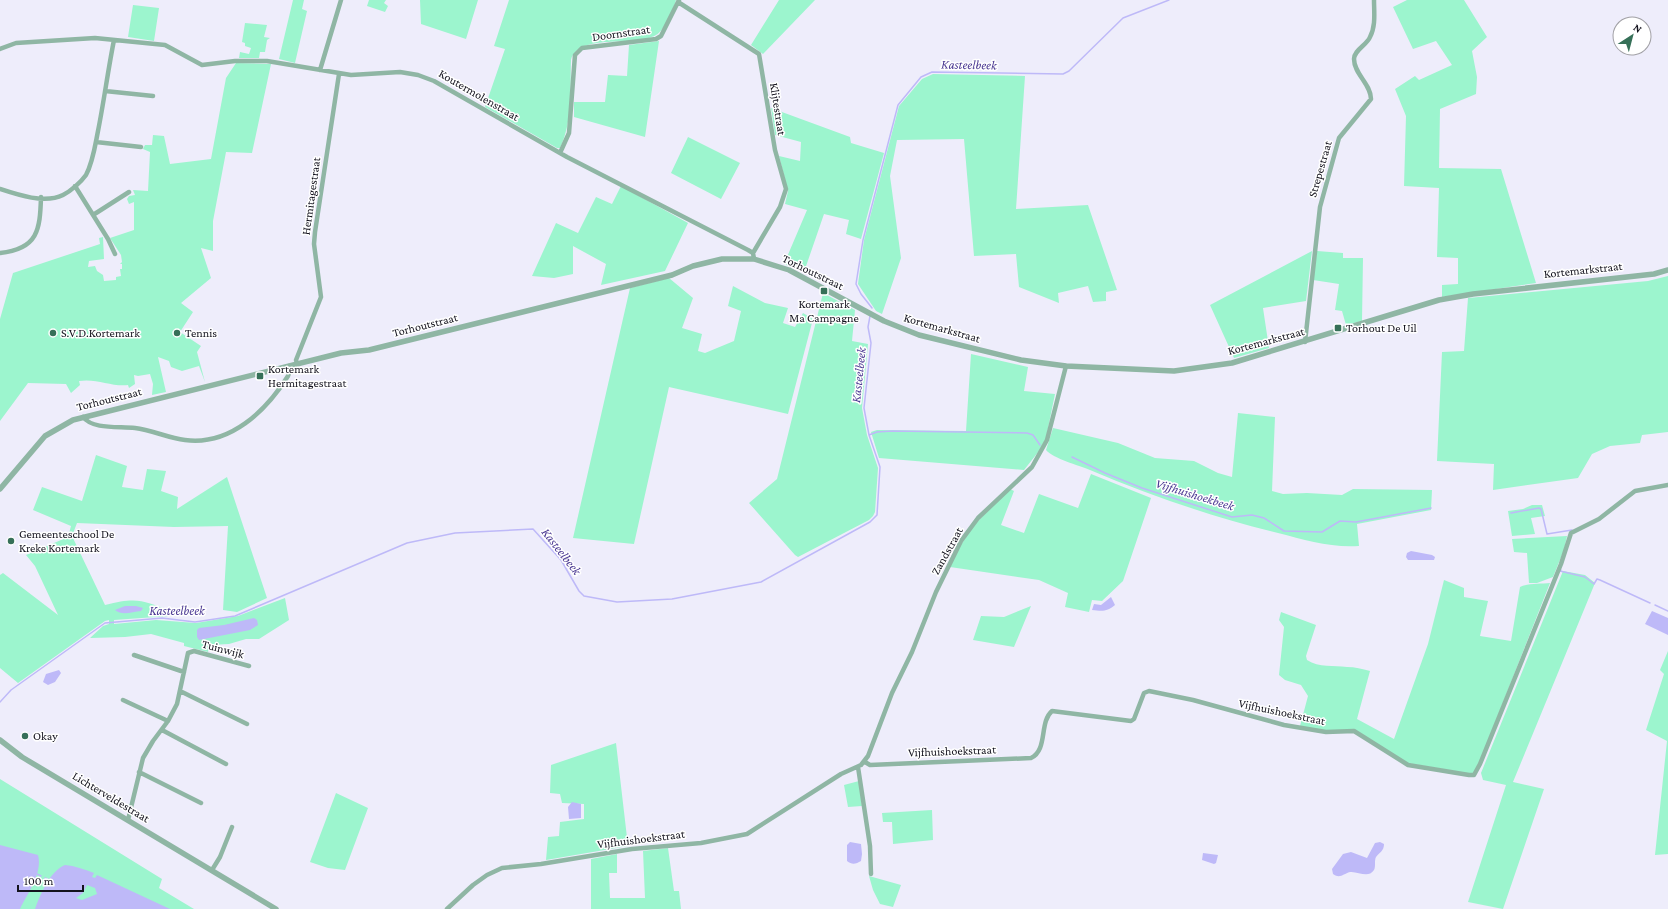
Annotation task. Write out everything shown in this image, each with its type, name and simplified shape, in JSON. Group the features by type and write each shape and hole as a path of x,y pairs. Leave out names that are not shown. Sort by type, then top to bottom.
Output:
{"street":[{"path":"320,70 341,0"},
{"name":"Strepestraat","path":"1305,342 1323,195 1330,175 1339,138 1371,99 1371,93 1355,65 1354,59 1355,55 1370,39 1373,29 1374,0"},
{"name":"Doornstraat","path":"560,153 569,133 575,55 582,48 656,39 661,36 665,30 679,1"},
{"name":"Klijtestraat","path":"679,1 759,54 775,150 786,189 780,206 754,256"},
{"name":"Koutermolenstraat","path":"0,49 16,42 47,39 95,38 165,45 202,66 250,60 291,64 339,74 360,75 400,72 426,77 560,153 754,256"},
{"path":"0,189 14,194 41,197 62,195 75,186 85,176 93,156 96,142 114,40"},
{"name":"Hermitagestraat","path":"297,364 296,360 321,297 314,244 339,74"},
{"path":"105,91 153,96"},
{"path":"96,142 142,147"},
{"path":"75,186 115,254"},
{"path":"93,215 130,192"},
{"path":"0,253 19,249 34,238 40,222 41,197"},
{"name":"Torhoutstraat","path":"0,490 45,436 63,424 83,416 341,353 369,350 672,276 693,266 722,259 754,256 789,270 871,314"},
{"name":"Kortemarkstraat","path":"871,314 919,335 1021,360 1066,366 1174,371 1232,363 1439,300 1472,294 1654,274 1668,270"},
{"path":"83,416 90,423 144,429 185,440 220,438 241,426 266,406 288,376 290,371 289,366"},
{"name":"Zandstraat","path":"865,762 892,693 912,652 936,592 961,541 978,518 1032,467 1047,440 1066,366"},
{"name":"Vijfhuishoekstraat","path":"447,909 473,884 502,868 541,864 632,849 701,843 746,834 841,774 858,767 865,762 870,765 1031,758 1038,751 1047,717 1052,711 1130,721 1134,719 1144,693 1149,691 1193,700 1284,725 1332,733 1354,731 1408,765 1469,776 1474,774 1478,769 1561,564 1571,533 1598,518 1635,491 1668,485"},
{"name":"Tuinwijk","path":"128,820 139,772 148,749 168,721 180,691 186,655 191,651 249,666"},
{"path":"134,654 184,672"},
{"path":"180,691 247,724"},
{"path":"123,700 168,721"},
{"path":"162,730 226,764"},
{"name":"Lichterveldestraat","path":"0,740 22,757 276,909"},
{"path":"858,767 870,846 872,874"},
{"path":"139,772 201,803"},
{"path":"212,870 220,857 232,827"}],"green space":[{"path":"293,0 304,0 302,9 307,11 295,63 279,59"},
{"path":"369,0 386,0 384,3 388,6 385,12 367,6"},
{"path":"420,0 478,0 466,39 421,24"},
{"path":"509,0 676,0 671,14 662,29 656,35 646,39 596,43 585,46 576,51 571,60 570,105 567,127 560,148 557,148 485,107 505,49 494,46"},
{"path":"779,0 815,0 763,54 751,45"},
{"path":"1407,0 1464,0 1487,37 1472,51 1477,77 1476,94 1440,109 1439,168 1501,169 1536,283 1442,297 1442,285 1458,284 1458,258 1437,257 1439,188 1404,186 1406,116 1395,89 1415,76 1419,80 1452,65 1436,41 1413,49 1393,7"},
{"path":"133,5 159,8 154,41 128,37"},
{"path":"245,23 267,25 264,37 270,38 267,40 265,52 260,52 259,58 239,58 240,52 249,54 251,48 245,46 245,43 242,42"},
{"path":"659,41 645,137 574,117 574,102 605,102 608,75 627,76 629,45"},
{"path":"236,63 271,64 252,153 226,152 213,221 213,251 201,248 211,278 181,303 193,312 180,332 201,346 197,352 205,382 199,366 182,371 171,367 169,361 158,357 166,392 152,395 153,384 150,374 138,376 134,375 135,384 129,388 128,385 116,385 85,380 79,381 80,385 71,393 66,384 28,383 0,421 0,319 13,273 100,244 99,238 103,237 104,259 89,261 88,267 95,266 97,271 103,275 104,281 116,280 116,277 121,276 121,255 110,238 134,230 134,202 129,204 127,199 129,196 135,195 133,190 148,191 150,152 143,149 145,145 152,145 153,135 164,136 170,164 211,159 226,78"},
{"path":"933,74 1025,76 1016,209 1088,205 1117,290 1106,292 1106,301 1093,302 1088,286 1058,293 1059,303 1019,287 1016,254 974,256 964,139 897,140 890,176 901,258 882,314 876,311 858,284 864,240 899,106 922,79"},
{"path":"771,108 850,137 851,143 884,153 861,239 846,234 849,220 824,214 804,272 784,264 807,210 785,204 788,191 779,156 800,161 801,142 775,135"},
{"path":"688,137 740,163 721,199 671,173"},
{"path":"621,186 688,223 665,271 601,285 606,264 573,246 573,274 554,278 532,276 556,223 578,233 596,197 612,204"},
{"path":"1312,251 1306,301 1263,308 1269,348 1234,358 1210,305"},
{"path":"1317,251 1343,253 1343,258 1363,258 1362,321 1346,325 1342,311 1335,310 1339,284 1313,280"},
{"path":"1668,276 1668,432 1642,435 1640,443 1610,446 1592,454 1578,478 1493,490 1494,464 1437,461 1442,352 1464,351 1468,298 1648,281"},
{"path":"669,278 693,298 682,328 702,334 698,351 705,353 734,341 741,311 728,306 733,286 765,303 788,308 783,323 795,327 803,313 813,319 788,414 669,387 634,544 573,538 630,288"},
{"path":"823,293 855,310 852,341 868,344 862,408 867,435 878,468 875,512 869,520 798,557 749,503 777,479"},
{"path":"971,354 1028,367 1024,391 1055,394 1046,438 1039,451 1024,470 879,458 871,432 877,430 966,431"},
{"path":"1238,413 1275,417 1272,491 1283,494 1307,493 1342,495 1353,489 1432,490 1431,510 1357,524 1359,546 1328,545 1254,527 1182,505 1066,462 1046,450 1053,428 1118,443 1155,458 1194,461 1218,473 1232,477"},
{"path":"96,455 127,466 122,487 143,490 147,469 166,471 161,491 178,497 177,509 227,477 267,598 237,612 223,610 228,526 174,527 77,523 72,536 105,605 125,601 140,601 172,612 170,616 114,620 114,624 156,620 196,623 238,616 285,598 289,620 259,639 246,639 229,644 210,645 208,652 184,646 184,643 151,634 125,637 90,638 103,626 109,624 109,620 105,621 18,683 0,668 0,575 3,573 58,615 35,566 26,555 68,537 71,526 33,510 42,487 82,501"},
{"path":"1091,474 1151,498 1123,581 1102,601 1092,600 1089,612 1065,607 1068,593 1039,580 950,567 960,546 974,525 1010,489 1014,491 1001,525 1024,533 1039,494 1078,508"},
{"path":"1532,505 1542,505 1545,516 1531,518 1535,534 1512,536 1508,511 1523,509"},
{"path":"1567,536 1564,550 1553,577 1537,583 1529,583 1527,553 1514,552 1512,539"},
{"path":"1563,571 1585,575 1595,583 1513,782 1544,789 1503,909 1468,902 1506,785 1483,780 1481,773"},
{"path":"1444,580 1464,588 1464,597 1488,601 1480,636 1511,641 1520,587 1531,584 1550,583 1476,771 1472,774 1407,763 1357,731 1335,732 1300,726 1308,696 1301,685 1285,680 1279,675 1284,627 1279,620 1281,612 1316,625 1306,656 1307,660 1316,664 1353,667 1370,671 1357,719 1394,739 1428,644"},
{"path":"1031,606 1014,647 973,640 981,616 1004,617"},
{"path":"1668,651 1668,854 1655,855 1667,741 1646,730 1664,674 1660,670"},
{"path":"616,743 628,846 546,860 548,837 559,836 560,822 584,819 584,804 562,803 560,794 550,793 551,765"},
{"path":"0,779 162,879 159,888 194,909 0,909"},
{"path":"859,781 862,806 848,807 844,785"},
{"path":"336,793 368,808 345,870 328,868 310,862"},
{"path":"932,810 933,840 893,844 892,822 883,822 882,813"},
{"path":"668,848 674,891 679,891 681,909 591,909 591,859 617,854 617,873 609,873 610,898 645,898 643,851"},
{"path":"869,876 901,885 893,907 880,904 873,890"}],"shaded area":[{"path":"1411,551 1432,555 1435,557 1434,560 1408,560 1406,557 1407,553"},
{"path":"1111,597 1115,605 1109,609 1099,611 1092,610 1094,604 1101,605"},
{"path":"125,606 136,606 143,608 141,611 127,613 121,613 115,610"},
{"path":"1652,611 1668,618 1668,635 1645,624"},
{"path":"254,618 257,620 258,625 250,630 199,640 197,637 197,630 199,628 224,625"},
{"path":"59,670 61,673 55,682 48,685 43,682 46,674"},
{"path":"572,802 581,804 581,818 569,819 568,807"},
{"path":"850,842 861,844 862,854 861,861 852,864 847,861 847,845"},
{"path":"1380,842 1384,844 1383,848 1376,857 1375,868 1372,873 1366,874 1350,872 1340,876 1333,874 1332,869 1343,854 1351,852 1367,858 1375,843"},
{"path":"0,845 38,855 39,862 36,876 20,909 0,909"},
{"path":"1203,853 1218,855 1216,863 1214,864 1202,860"},
{"path":"65,865 94,873 92,877 95,878 97,875 170,909 35,909 50,877","holes":["87,885 95,888 97,894 82,900 76,898 83,893"]}],"waterway":[{"name":"Kasteelbeek","path":"872,308 861,294 856,284 863,240 898,105 921,77 932,72 1063,74 1069,71 1123,18 1169,0"},
{"name":"Kasteelbeek","path":"0,702 11,690 105,623 162,618 195,622 235,616 407,543 455,533 533,529 561,560 579,591 584,596 617,602 672,599 761,582 870,522 877,515 880,467 869,435 864,408 871,343 868,327 870,316"},
{"name":"Vijfhuishoekbeek","path":"869,435 877,432 892,431 1027,433 1033,435 1040,445"},
{"name":"Vijfhuishoekbeek","path":"1072,457 1105,473 1142,488 1232,517 1252,515 1264,518 1284,531 1322,532 1340,521 1356,522 1431,508"},
{"name":"Vijfhuishoekbeek","path":"1511,513 1539,508 1541,509 1547,534 1572,530"},
{"name":"Vijfhuishoekbeek","path":"1561,570 1560,571 1585,577 1594,584 1597,579 1600,580 1650,603"},
{"name":"Vijfhuishoekbeek","path":"1655,605 1668,611"},
{"path":"37,874 41,876"},
{"path":"45,878 49,880"}],"place":[{"name":"Kortemark Ma Campagne","path":"824,291"},
{"name":"Torhout De Uil","path":"1338,328"},
{"name":"S.V.D.Kortemark","path":"53,333"},
{"name":"Tennis","path":"177,333"},
{"name":"Kortemark Hermitagestraat","path":"260,376"},
{"name":"Gemeenteschool De Kreke Kortemark","path":"11,541"},
{"name":"Okay","path":"25,736"}]}
